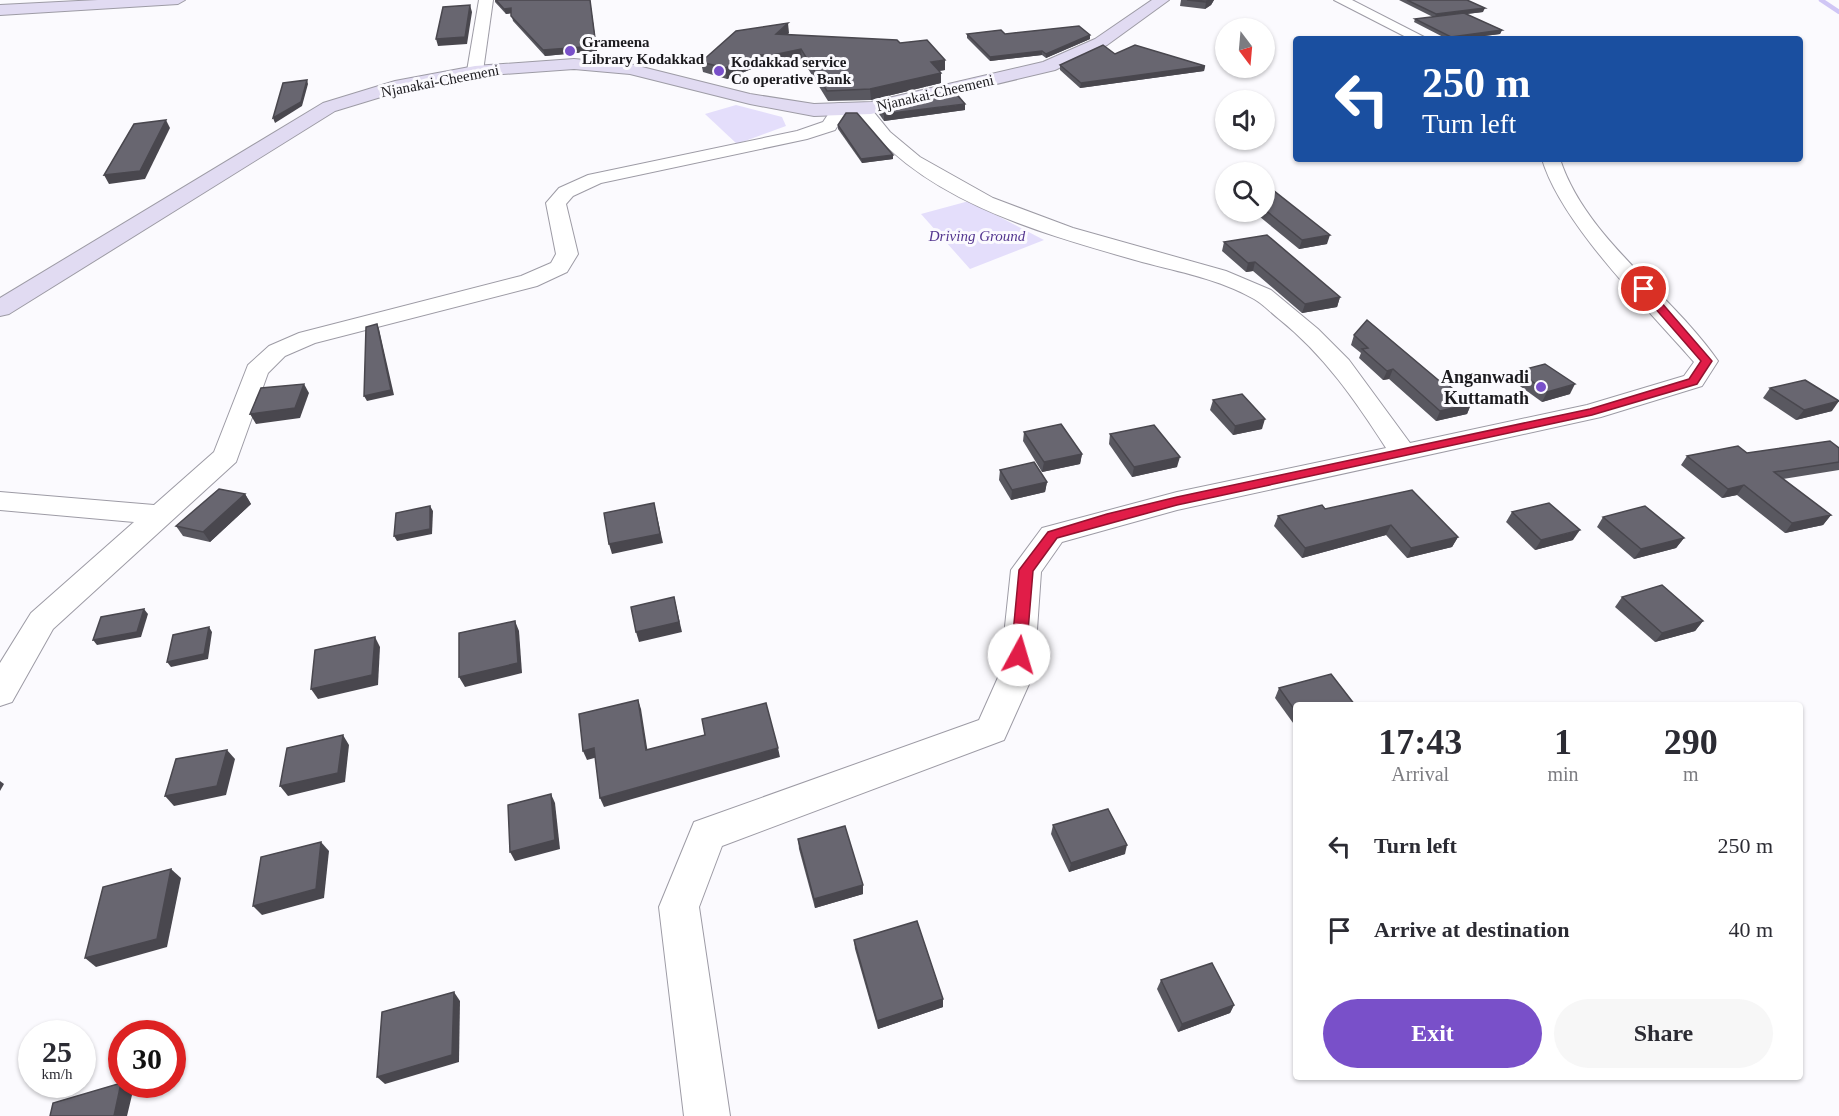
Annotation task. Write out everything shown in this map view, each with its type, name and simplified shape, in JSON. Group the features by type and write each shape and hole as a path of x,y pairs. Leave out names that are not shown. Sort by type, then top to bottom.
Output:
{"main road":[{"path":"0,10 178,0"},
{"name":"Njanakai-Cheemeni","path":"0,309 329,107 401,85 475,71 574,64 630,69 750,99 814,110 851,109 1049,66 1101,42 1162,0"}],"street":[{"path":"475,71 486,0"},
{"path":"1341,0 1415,36"},
{"path":"0,692 42,621 226,456 257,370 277,351 307,338 529,281 559,267 567,254 556,203 566,192 595,179 639,168 713,156 801,135 829,126 851,109 889,141 945,180 995,208 1127,252 1218,276 1263,296 1322,343 1349,372 1404,454"},
{"path":"707,1116 679,907 707,834 992,730 1017,673 1026,570 1052,535 1107,518 1177,501 1592,412 1693,381 1706,361 1582,219 1551,170 1551,162"},
{"path":"0,501 162,515"}],"green space":[{"path":"736,105 782,117 786,126 737,144 705,114"},
{"name":"Driving Ground","path":"969,201 1044,240 970,269 921,214"}],"building":[{"path":"496,0 590,0 596,46 543,50 511,16 511,8 504,9"},
{"path":"1407,0 1467,0 1485,8 1436,14"},
{"path":"470,5 465,37 436,39 443,7"},
{"path":"1464,13 1502,30 1449,36 1415,19"},
{"path":"788,23 776,34 897,40 900,43 927,40 945,60 931,62 941,73 870,89 827,91 801,49 773,55 760,55 725,68 701,62 736,31"},
{"path":"1079,26 1090,35 1046,54 1042,51 990,57 967,34 1001,30 1005,34"},
{"path":"1103,45 1115,54 1135,45 1205,66 1081,83 1060,65"},
{"path":"307,80 301,102 273,118 283,83"},
{"path":"953,90 965,104 884,114 878,108"},
{"path":"846,113 857,113 893,155 861,159 838,125"},
{"path":"166,120 140,171 104,175 134,124"},
{"path":"1275,192 1330,235 1302,240 1275,218"},
{"path":"1267,235 1340,297 1305,304 1255,262 1248,263 1224,242"},
{"path":"1367,320 1443,384 1447,384 1471,404 1440,411 1393,369 1387,371 1362,349 1368,348 1354,335"},
{"path":"377,324 391,390 364,396 366,327"},
{"path":"1545,364 1575,384 1547,392 1518,371"},
{"path":"1805,380 1839,401 1804,410 1770,388"},
{"path":"304,384 295,408 250,414 261,388"},
{"path":"1242,394 1265,419 1235,426 1213,400"},
{"path":"1061,424 1082,454 1044,462 1024,432"},
{"path":"1154,425 1180,457 1134,467 1110,434"},
{"path":"1830,441 1839,448 1839,462 1774,472 1831,515 1792,523 1744,485 1728,489 1687,456 1738,446 1747,453"},
{"path":"1034,462 1047,482 1012,490 1000,470"},
{"path":"219,489 245,494 203,532 176,526"},
{"path":"1412,490 1458,537 1411,548 1391,525 1305,548 1278,516 1322,505 1325,509"},
{"path":"654,503 660,534 609,544 604,513"},
{"path":"1549,503 1580,530 1541,540 1512,512"},
{"path":"430,506 430,529 394,536 396,513"},
{"path":"1645,506 1684,538 1641,549 1603,517"},
{"path":"1662,585 1703,621 1662,633 1622,597"},
{"path":"674,597 679,622 636,632 631,607"},
{"path":"144,609 137,632 93,640 101,617"},
{"path":"515,621 518,663 459,677 459,633"},
{"path":"209,627 204,654 167,662 173,635"},
{"path":"375,637 372,675 311,689 315,650"},
{"path":"1331,674 1353,702 1293,702 1293,708 1279,688"},
{"path":"638,700 646,750 705,735 702,719 766,703 778,748 600,798 594,748 583,751 579,714"},
{"path":"343,735 338,773 280,786 287,748"},
{"path":"227,750 217,786 165,796 176,759"},
{"path":"551,794 555,840 510,852 508,805"},
{"path":"1108,809 1127,845 1071,863 1053,825"},
{"path":"845,826 863,885 814,899 798,839"},
{"path":"321,842 316,889 253,906 261,857"},
{"path":"171,869 157,939 85,958 103,887"},
{"path":"917,921 943,999 877,1021 854,940"},
{"path":"1212,963 1234,1005 1182,1024 1161,980"},
{"path":"454,992 452,1055 377,1077 382,1012"},
{"path":"108,1087 108,1098 118,1098 114,1116 50,1116 53,1103 70,1098 96,1098 96,1090"}],"waterway":[{"path":"1821,0 1839,12"}],"place":[{"name":"Grameena Library Kodakkad","path":"570,51"},
{"name":"Kodakkad service Co operative Bank","path":"719,71"},
{"name":"Anganwadi Kuttamath","path":"1541,387"}],"route":[{"path":"1019,655 1026,570 1052,535 1107,518 1177,501 1592,412 1693,381 1706,361 1644,289"}]}
